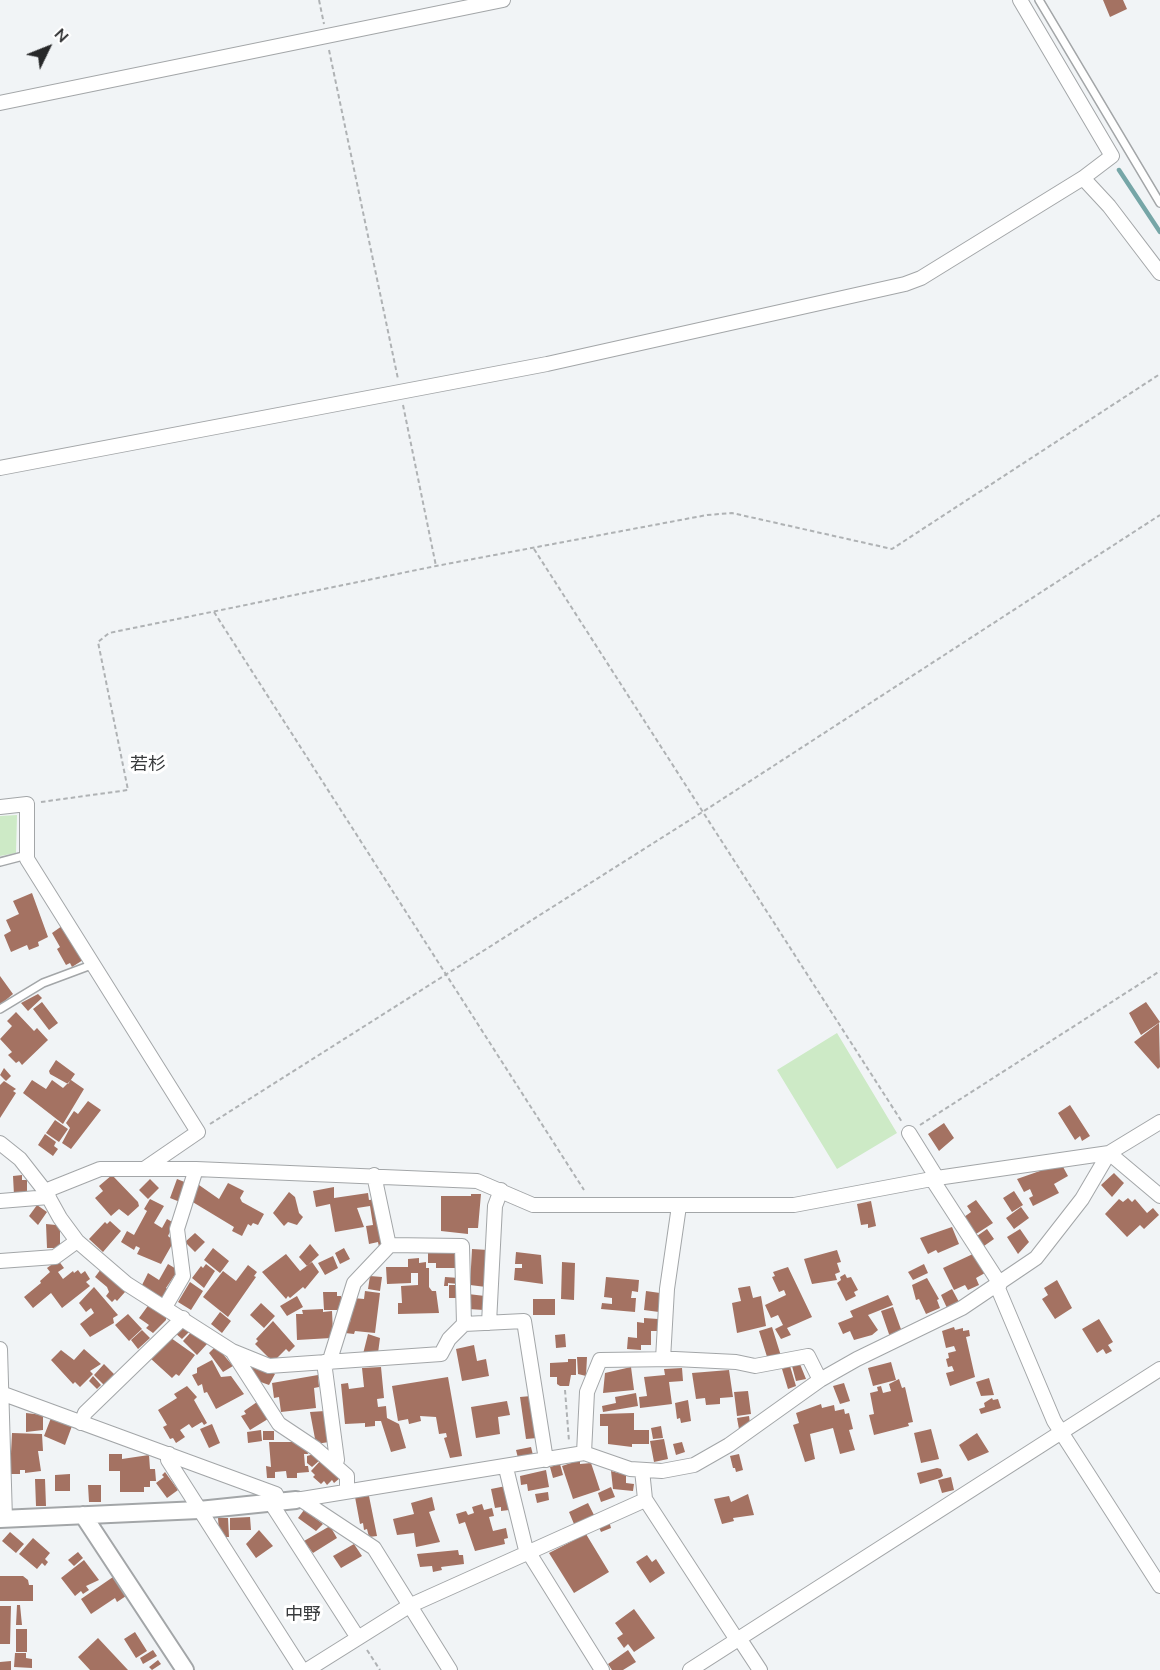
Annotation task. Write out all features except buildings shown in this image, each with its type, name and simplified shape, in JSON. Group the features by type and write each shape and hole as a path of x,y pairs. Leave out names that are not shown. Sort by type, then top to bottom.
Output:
{"street":[{"path":"0,103 503,0"},
{"path":"0,468 400,390 547,364 905,284 930,272 1083,178 1112,156 1021,0"},
{"path":"1083,178 1109,206 1160,273"},
{"path":"0,807 27,804 27,855 198,1132 144,1169"},
{"path":"0,1201 47,1194 100,1169 196,1169 477,1181 533,1205 794,1205 934,1178 1109,1153 1160,1122"},
{"path":"909,1133 998,1285 1026,1360 1062,1432 1160,1587"},
{"path":"0,1143 20,1159 47,1194 60,1218 77,1241 126,1284 232,1351 269,1366 441,1354 449,1339 464,1324 524,1321 546,1460"},
{"path":"1109,1153 1160,1196"},
{"path":"0,1349 3,1519 199,1510 298,1500 347,1490 506,1468 584,1453 630,1469 662,1471 694,1465 729,1445 820,1380 857,1359 962,1308 1036,1258 1082,1199 1109,1153"},
{"path":"165,1307 183,1276 177,1229 196,1169"},
{"path":"374,1175 389,1245"},
{"path":"489,1323 495,1206 501,1190"},
{"path":"663,1359 667,1289 679,1206"},
{"path":"0,1261 55,1257 77,1241"},
{"path":"335,1465 337,1460 327,1362 354,1284 389,1245 462,1246 464,1324"},
{"path":"81,1423 85,1413 183,1318"},
{"path":"232,1351 279,1424 347,1476 347,1490"},
{"path":"584,1453 588,1392 600,1360 663,1359 736,1362 755,1366 808,1356 820,1380"},
{"path":"690,1670 1160,1369"},
{"path":"1,1386 81,1423 276,1494 275,1502 359,1637"},
{"path":"169,1454 168,1460 302,1670"},
{"path":"506,1468 528,1553 602,1670"},
{"path":"642,1470 645,1500 760,1670"},
{"path":"298,1500 374,1548 450,1670"},
{"path":"306,1670 409,1606 645,1500"},
{"path":"83,1515 184,1670"}],"lane":[{"path":"1039,0 1160,203"},
{"path":"0,862 27,855"},
{"path":"0,1010 43,983 94,964"}],"path":[{"path":"319,0 436,566"},
{"path":"27,804 128,790 98,642 109,633 436,566 707,515 732,513 892,549 1160,374"},
{"path":"198,1132 704,811 1160,515"},
{"path":"534,549 909,1133 1160,971"},
{"path":"214,612 444,976 593,1205"},
{"path":"565,1390 570,1455"},
{"path":"359,1637 380,1670"}],"green space":[{"path":"17,815 16,853 0,856 0,816"},
{"path":"837,1033 897,1133 837,1169 777,1070"}],"waterway":[{"path":"1119,170 1160,232"}],"district":[{"name":"若杉","path":"148,766"},
{"name":"中野","path":"303,1616"}]}
